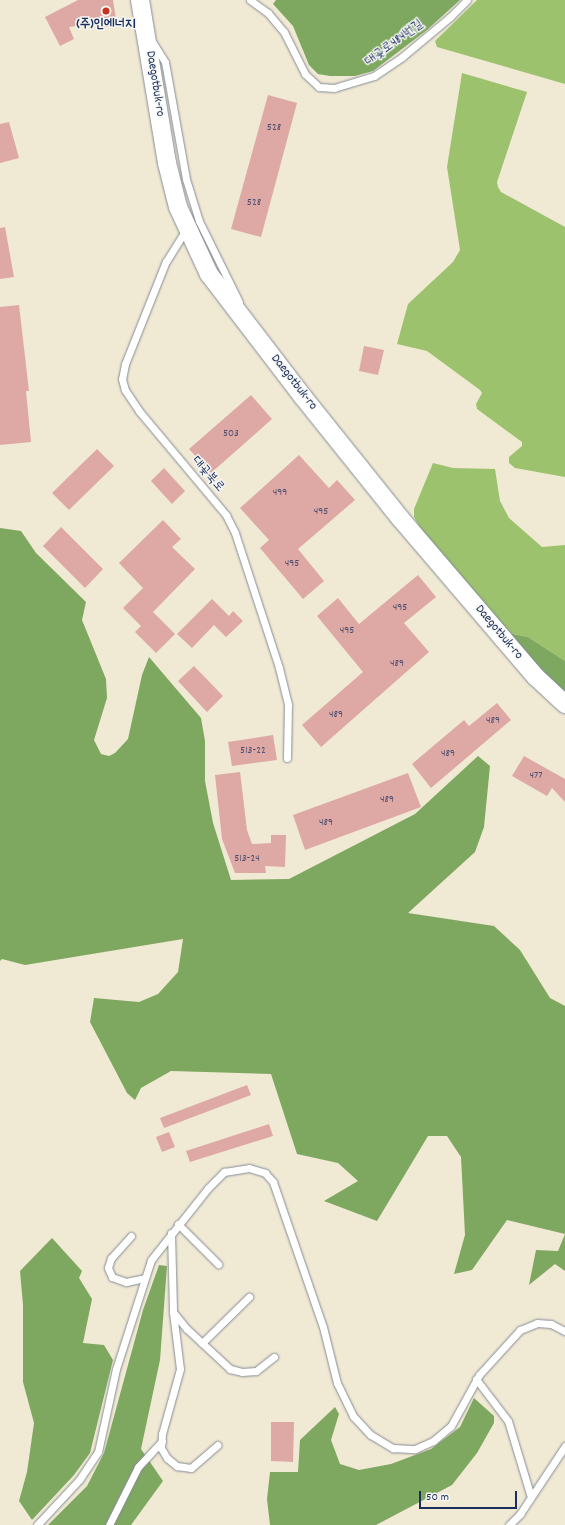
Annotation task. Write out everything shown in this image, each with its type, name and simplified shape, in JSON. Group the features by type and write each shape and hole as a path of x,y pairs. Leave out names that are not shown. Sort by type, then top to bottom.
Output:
{"street":[{"name":"Daegotbuk-ro","path":"140,0 167,163 178,207 209,274 400,518 536,677 565,704"}],"lane":[{"name":"대곶로484번길","path":"251,1 268,13 284,32 305,74 319,87 334,88 374,76 408,52 466,0"},
{"path":"146,33 156,44 165,62 186,179 199,221 238,299 241,316"},
{"name":"대곶북로","path":"187,228 166,261 125,364 122,379 125,390 139,411 226,515 235,533 279,668 288,705 287,758"},
{"path":"37,1525 79,1480 98,1452 116,1369 151,1260 178,1224 224,1172 249,1168 266,1173 273,1182 323,1327 337,1383 352,1416 371,1436 393,1448 415,1449 433,1441 451,1426 476,1379 505,1343 520,1330 537,1324 551,1324 565,1331"},
{"path":"178,1224 218,1264"},
{"path":"171,1233 173,1312 180,1369 161,1448 167,1458 177,1466 192,1468 218,1445"},
{"path":"131,1236 111,1258 108,1268 112,1277 126,1282 145,1278"},
{"path":"202,1343 249,1298"},
{"path":"173,1312 202,1343 230,1369 242,1372 256,1371 274,1357"},
{"path":"476,1379 508,1421 531,1497"},
{"path":"109,1525 138,1467 162,1441"},
{"path":"510,1525 531,1497 565,1446"}],"green space":[{"path":"276,0 460,0 427,30 373,71 355,76 330,76 318,74 309,65 293,26 273,4"},
{"path":"477,0 565,0 565,84 437,47 435,41"},
{"path":"462,73 527,92 497,182 498,187 501,192 565,227 565,477 515,468 509,463 509,457 522,446 522,442 477,409 476,404 482,393 480,390 427,351 397,344 408,304 453,262 460,250 447,167"},
{"path":"433,463 453,468 495,469 500,501 509,518 542,547 565,545 565,661 528,637 509,633 458,578 419,526 414,517 414,509"},
{"path":"0,528 21,531 36,553 86,602 82,620 106,679 107,698 94,740 101,754 109,756 115,753 128,739 142,675 149,657 201,718 205,741 205,781 213,823 231,880 289,879 415,814 478,756 490,766 484,827 475,852 408,913 494,926 520,950 550,998 565,1006 565,1234 507,1220 472,1270 454,1274 465,1235 461,1157 447,1136 428,1136 377,1221 324,1201 358,1181 338,1163 297,1154 271,1074 171,1071 141,1088 135,1100 127,1093 90,1022 94,998 139,1002 158,994 178,972 183,939 25,965 2,959 0,961"},
{"path":"508,633 528,637 565,661 565,703"},
{"path":"565,1234 565,1271 555,1264 529,1285 536,1250 558,1251"},
{"path":"52,1238 82,1271 79,1278 92,1299 83,1343 104,1345 113,1360 90,1453 74,1475 32,1520 19,1501 27,1472 34,1423 23,1382 23,1305 20,1271"},
{"path":"159,1265 167,1266 160,1360 141,1449 163,1481 131,1525 48,1525 87,1486 104,1453 143,1310"},
{"path":"474,1398 494,1416 494,1423 477,1453 452,1485 376,1525 270,1525 267,1499 270,1472 298,1472 300,1440 335,1407 339,1414 331,1440 340,1464 359,1470 391,1464 431,1449 460,1427"}],"building":[{"path":"78,0 113,0 117,25 99,28 98,23 69,27 74,39 60,46 45,17"},
{"path":"268,95 297,103 261,237 231,229"},
{"path":"9,122 19,158 0,163 0,124"},
{"path":"5,227 14,277 0,279 0,228"},
{"path":"19,305 29,391 26,391 31,442 0,445 0,307"},
{"path":"364,346 384,350 378,375 359,371"},
{"path":"251,395 272,419 211,473 189,449"},
{"path":"97,449 114,466 69,510 52,493"},
{"path":"299,455 329,488 337,480 355,500 298,549 324,581 303,599 260,548 269,540 240,508"},
{"path":"164,468 185,491 172,504 151,481"},
{"path":"163,520 181,539 172,547 195,569 153,612 175,634 156,653 135,632 141,626 123,608 143,588 119,563"},
{"path":"61,527 103,569 85,588 43,546"},
{"path":"418,575 436,597 404,623 429,652 321,747 302,725 363,672 317,616 338,598 359,624"},
{"path":"212,599 229,616 233,611 243,621 226,637 214,625 192,648 177,634"},
{"path":"194,666 223,696 207,712 178,681"},
{"path":"497,703 511,720 431,788 412,764 464,720 469,726"},
{"path":"273,735 277,760 232,766 228,742"},
{"path":"524,756 565,779 565,802 552,788 547,796 512,776"},
{"path":"240,772 247,830 252,844 271,843 271,835 286,835 285,867 265,866 266,873 235,873 222,839 215,775"},
{"path":"408,773 421,807 305,850 293,815"},
{"path":"247,1085 251,1095 164,1128 160,1118"},
{"path":"269,1124 273,1136 190,1162 186,1151"},
{"path":"169,1132 175,1147 162,1152 156,1137"},
{"path":"271,1422 294,1422 293,1462 271,1461"}],"place":[{"name":"(주)인에너지","path":"106,11"}]}
